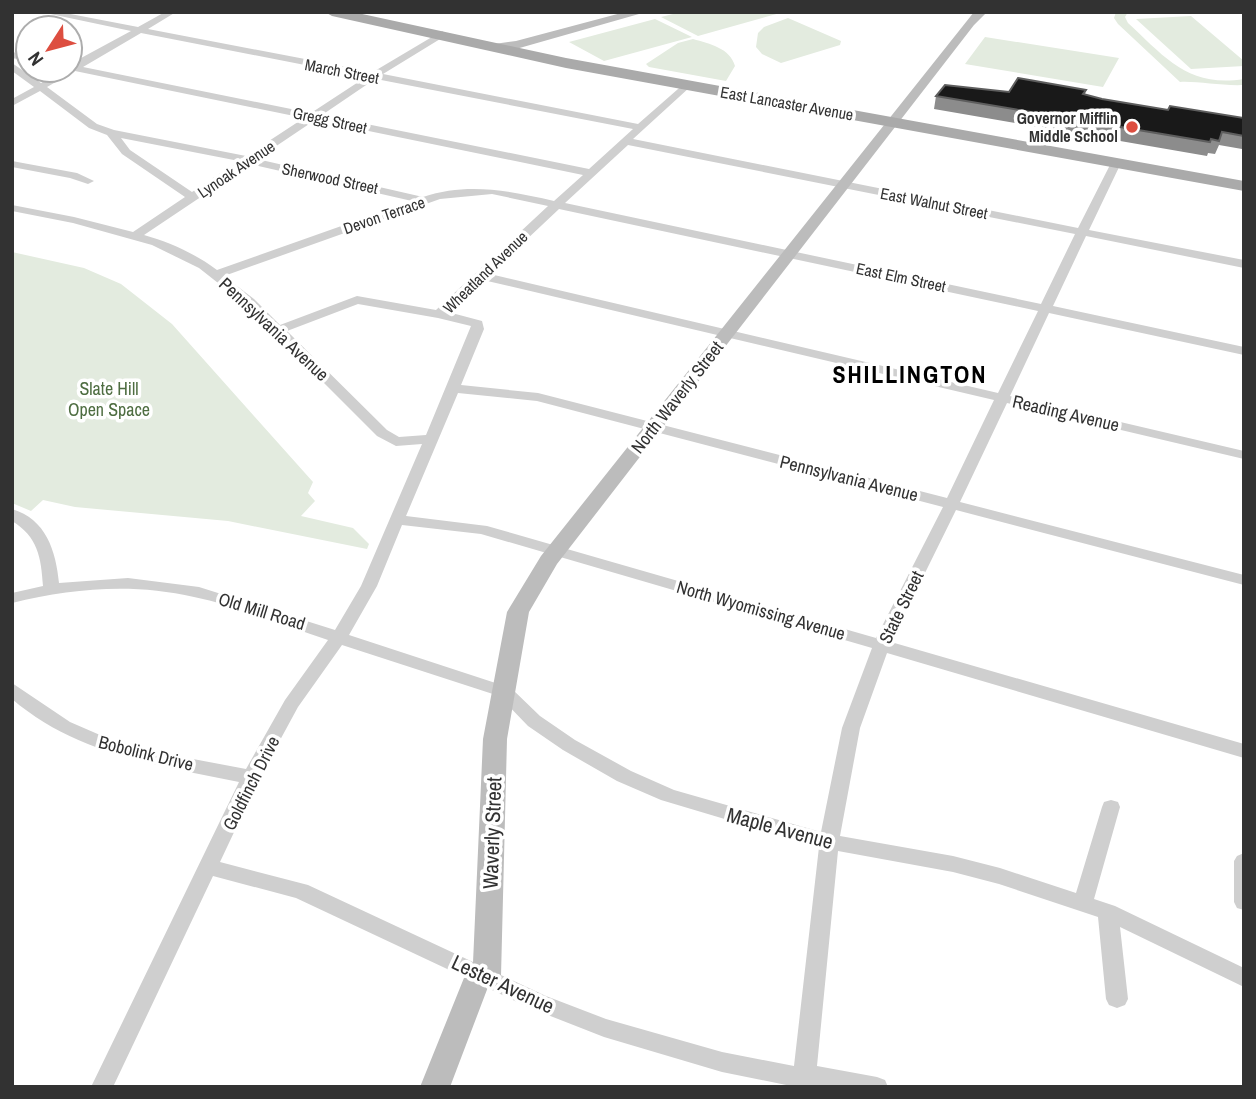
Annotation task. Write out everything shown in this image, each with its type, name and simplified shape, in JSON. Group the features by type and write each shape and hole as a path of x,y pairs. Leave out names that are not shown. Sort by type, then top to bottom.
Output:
{"main road":[{"name":"East Lancaster Avenue","path":"332,12 686,85 1244,186"}],"street":[{"name":"March Street","path":"44,12 640,127"},
{"path":"84,61 172,12"},
{"path":"502,46 511,41 620,12"},
{"path":"502,46 516,45 640,12"},
{"name":"North Waverly Street","path":"505,692 509,649 518,611 556,550 727,333 787,252 970,22 981,12"},
{"name":"Lynoak Avenue","path":"135,236 372,77 442,34"},
{"path":"12,66 93,126 111,134 125,152 193,198"},
{"name":"Gregg Street","path":"84,69 591,173"},
{"path":"12,103 45,84"},
{"name":"Wheatland Avenue","path":"439,314 686,85"},
{"name":"Sherwood Street","path":"111,134 248,160 424,201"},
{"name":"East Walnut Street","path":"625,141 1244,264"},
{"name":"State Street","path":"805,1080 829,842 851,728 882,646 1003,398 1043,308 1116,163"},
{"path":"12,164 73,175 89,181"},
{"name":"Devon Terrace","path":"217,274 455,192 492,191 557,204"},
{"name":"East Elm Street","path":"557,204 1244,351"},
{"path":"12,208 104,229"},
{"path":"12,217 70,228 104,229"},
{"name":"Pennsylvania Avenue","path":"104,229 175,250 217,274 279,330 382,433 396,442 431,439"},
{"name":"Reading Avenue","path":"480,275 1244,455"},
{"path":"279,330 357,300 439,314"},
{"name":"Wheatland Avenue","path":"411,486 477,335 477,324 439,314"},
{"name":"Pennsylvania Avenue","path":"453,388 518,393 1244,580"},
{"name":"Goldfinch Drive","path":"102,1087 251,777 291,704 340,636 369,586 411,486"},
{"path":"12,514 29,524 44,542 48,550 51,587"},
{"name":"North Wyomissing Avenue","path":"397,520 475,527 1244,751"},
{"name":"Old Mill Road","path":"12,598 51,587 88,582 155,584 199,592 505,692"},
{"name":"Bobolink Drive","path":"12,690 50,719 88,738 121,749 251,777"},
{"name":"Maple Avenue","path":"505,692 534,721 550,732 624,776 668,795 829,842 953,864 1033,886 1108,912 1244,978"},
{"name":"Waverly Street","path":"435,1087 483,975 495,739 505,692"},
{"path":"1083,903 1111,807"},
{"path":"1244,862 1244,902"},
{"name":"Lester Avenue","path":"209,867 301,891 538,1002 604,1028 710,1058 805,1080 877,1087"},
{"path":"1108,912 1117,999"}],"green space":[{"path":"681,12 780,13 698,36 661,17"},
{"path":"1116,12 1128,12 1125,17 1128,23 1179,67 1207,79 1244,79 1244,85 1180,82 1118,24 1114,18"},
{"path":"1191,16 1244,61 1244,66 1191,69 1136,19"},
{"path":"788,18 841,41 840,45 781,63 762,54 756,47 758,33 764,27"},
{"path":"655,19 692,37 604,61 569,42"},
{"path":"985,37 1119,58 1103,87 965,64"},
{"path":"693,39 729,55 735,66 726,81 649,67 646,64 678,43"},
{"name":"Slate Hill Open Space","path":"12,252 84,268 121,284 172,324 313,482 308,493 315,501 301,516 353,528 369,544 367,549 228,521 75,507 43,500 31,511 12,503"}],"building":[{"path":"1018,78 1086,90 1083,94 1102,99 1168,110 1170,106 1244,118 1244,136 1222,132 1219,141 1211,139 1210,142 936,96 945,85 1009,92"}],"place":[{"name":"Governor Mifflin Middle School","path":"1132,127"}],"district":[{"name":"SHILLINGTON","path":"910,374"}]}
